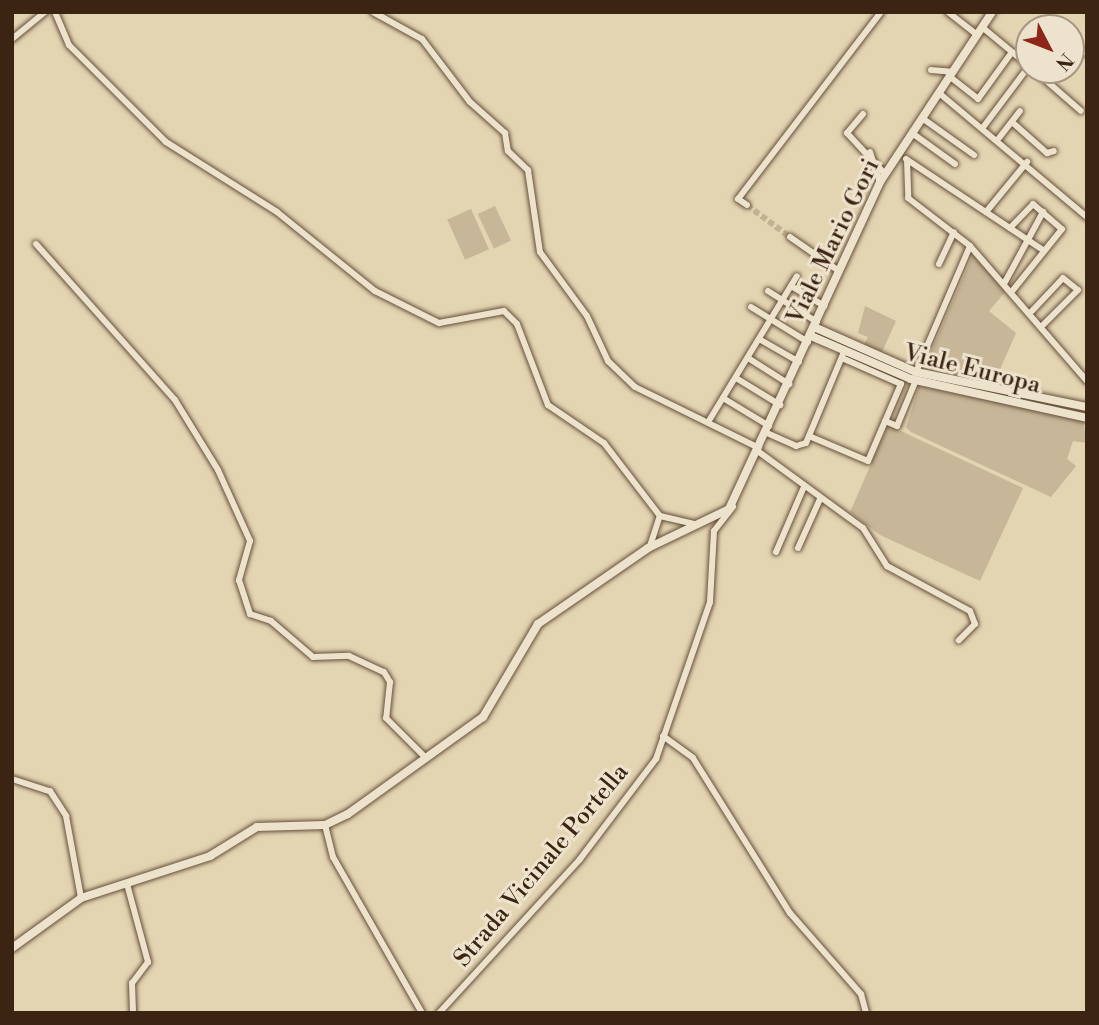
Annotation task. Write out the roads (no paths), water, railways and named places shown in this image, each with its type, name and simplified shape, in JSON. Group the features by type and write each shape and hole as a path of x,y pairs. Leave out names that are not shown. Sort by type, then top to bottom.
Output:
{"main road":[{"name":"Viale Mario Gori","path":"735,502 884,174 992,12"},
{"name":"Viale Europa","path":"812,332 916,376 1087,407"},
{"name":"Viale Europa","path":"812,332 843,354 916,376 1087,418"},
{"path":"12,948 81,898 210,856 257,827 325,825 483,717 538,624 648,548 698,525 735,502"}],"street":[{"path":"12,39 45,12"},
{"path":"55,12 69,45 166,142 277,212 375,291 439,323 504,310 517,324 548,405 604,443 660,516 698,525"},
{"path":"373,12 422,39 470,102 506,133 508,151 528,170 540,252 587,316 599,350 635,387 710,419 760,451 803,489 863,528 887,566 970,611 975,624 959,640"},
{"path":"747,205 738,199 881,12"},
{"path":"947,12 1015,54"},
{"path":"931,70 950,74 978,99 1012,52"},
{"path":"984,126 1016,84"},
{"path":"1050,84 1081,111"},
{"path":"939,93 999,138 1087,217"},
{"path":"999,138 1020,111"},
{"path":"863,114 847,133 870,152 884,174"},
{"path":"922,118 974,155"},
{"path":"1012,122 1047,153 1054,152"},
{"path":"912,133 955,164"},
{"path":"870,152 906,160 1043,250"},
{"path":"870,152 871,163 884,174"},
{"path":"906,160 908,198 970,246 1032,311 1087,381"},
{"path":"986,212 1027,162"},
{"path":"871,163 884,174"},
{"path":"1010,228 1026,205 1042,212 1062,229 1013,290"},
{"path":"1005,282 1042,212"},
{"path":"939,264 954,232"},
{"path":"790,237 839,271"},
{"path":"36,244 175,400 219,470 250,541 239,580 250,614 271,621 313,657 349,656 384,672 390,682 386,718 426,758"},
{"path":"885,421 897,426 970,246"},
{"path":"710,419 797,276"},
{"path":"1032,311 1063,278 1078,290 1043,325"},
{"path":"791,286 824,306"},
{"path":"768,291 782,301 812,332"},
{"path":"751,307 771,319 812,332"},
{"path":"759,339 799,362"},
{"path":"723,398 796,446 809,436 843,354 901,384 868,461 809,436"},
{"path":"748,358 789,384"},
{"path":"736,377 780,405"},
{"path":"776,552 803,489"},
{"path":"798,548 820,499"},
{"name":"Strada Vicinale Portella","path":"439,1013 580,859 647,773 663,736 710,602 714,531 735,502"},
{"path":"648,548 660,516"},
{"path":"663,736 693,758 790,914 862,994 866,1013"},
{"path":"12,779 50,791 66,816 81,898"},
{"path":"325,825 339,869 422,1013"},
{"path":"127,884 148,962 132,983 133,1013"}],"tunnel":[{"path":"747,205 790,237"}]}
